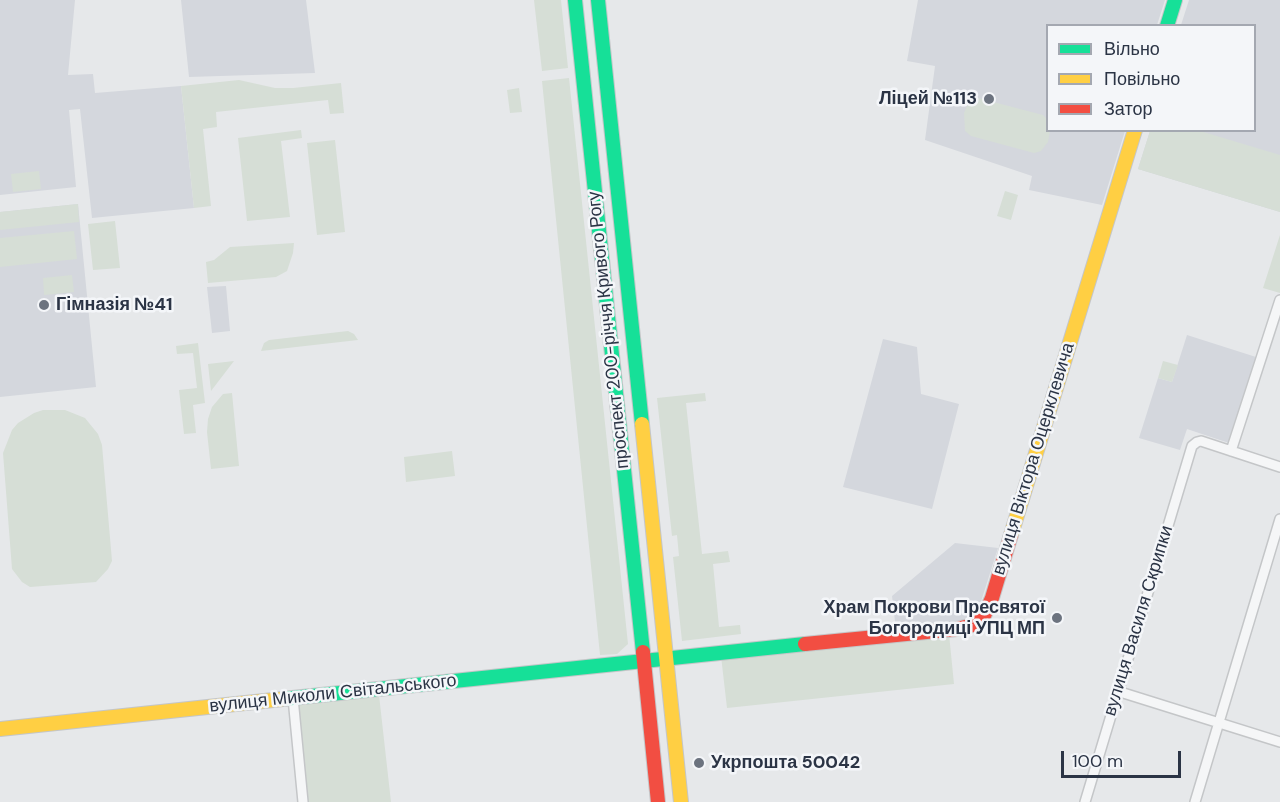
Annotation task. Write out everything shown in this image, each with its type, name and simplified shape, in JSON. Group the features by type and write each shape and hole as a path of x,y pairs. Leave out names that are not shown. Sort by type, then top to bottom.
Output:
{"main road":[{"name":"проспект 200-річчя Кривого Рогу","path":"575,0 658,802"},
{"name":"проспект 200-річчя Кривого Рогу","path":"598,0 681,802"},
{"path":"1168,24 1174,0"},
{"name":"вулиця Віктора Оцерклевича","path":"666,658 957,629 973,626 983,618 992,598 1134,132"},
{"path":"596,201 619,199"},
{"name":"вулиця Миколи Світальського","path":"0,729 666,658"}],"street":[{"path":"1280,300 1231,451 1280,467"},
{"name":"вулиця Василя Скрипки","path":"1085,802 1187,456 1197,441 1231,451"},
{"path":"1195,802 1280,519"},
{"path":"1117,691 1280,742"},
{"path":"292,698 303,802"}],"shaded area":[{"path":"0,0 75,0 68,75 93,74 95,93 181,86 194,208 92,218 80,109 69,110 76,187 0,195"},
{"path":"181,0 306,0 315,73 189,77"},
{"path":"534,0 561,0 568,68 542,71"},
{"name":"Ліцей №113","path":"918,0 1165,0 1157,24 1046,24 1046,132 1125,132 1102,205 1029,190 1032,176 925,140 935,66 907,61"},
{"path":"1189,0 1280,0 1280,212 1138,169 1150,132 1256,132 1256,24 1181,24"},
{"path":"569,78 628,644 617,654 600,655 542,81"},
{"path":"239,80 275,88 341,83 344,113 330,114 328,100 216,112 217,127 203,129 211,206 194,208 181,86"},
{"path":"519,88 522,112 510,113 507,90"},
{"path":"978,98 1043,115 1046,118 1046,132 1050,132 1048,142 1041,151 1034,153 971,136 965,131 964,113 968,104"},
{"path":"301,130 302,138 281,141 290,217 247,221 238,138"},
{"path":"1150,132 1203,132 1280,155 1280,212 1138,169"},
{"path":"335,140 345,232 317,235 307,143"},
{"path":"39,171 41,189 13,192 11,174"},
{"path":"1005,191 1018,195 1011,220 997,216"},
{"name":"Гімназія №41","path":"78,204 96,387 0,397 0,212"},
{"path":"78,204 79,222 0,230 0,212"},
{"path":"115,221 120,268 93,270 88,224"},
{"path":"74,231 77,259 0,267 0,238"},
{"path":"1280,235 1280,293 1263,288"},
{"path":"294,243 287,271 276,277 208,283 206,262 214,260 230,247"},
{"path":"72,275 74,292 44,295 43,278"},
{"path":"226,286 230,331 212,333 207,287"},
{"path":"348,331 358,340 261,351 264,343 269,340"},
{"path":"1187,335 1256,357 1229,443 1187,429 1180,450 1139,438 1158,378 1172,382"},
{"path":"883,339 917,347 921,394 959,404 932,509 843,487"},
{"path":"198,343 205,403 193,405 196,433 184,434 179,390 197,388 193,353 177,354 176,346"},
{"path":"234,361 211,391 208,364"},
{"path":"1163,361 1178,365 1172,382 1158,378"},
{"path":"232,393 239,466 211,469 208,419 212,407 223,394"},
{"path":"705,393 706,401 686,403 702,554 728,551 730,562 713,564 719,627 740,625 741,634 682,641 673,557 679,556 677,535 672,536 657,398"},
{"path":"43,410 65,410 85,418 98,434 102,445 112,561 96,582 30,587 22,582 12,569 3,453 12,430 18,423"},
{"path":"452,451 455,476 406,482 404,457"},
{"path":"955,543 998,548 978,611 969,621 896,630 892,596"},
{"path":"949,634 954,684 727,708 721,656"},
{"path":"379,695 391,802 303,802 294,705"}],"traffic: fast":[{"path":"575,0 643,652"},
{"path":"598,0 642,424"},
{"path":"1168,24 1175,0"},
{"path":"283,699 805,644"}],"traffic: slow":[{"path":"1011,535 1134,132"},
{"path":"642,424 681,802"},
{"path":"0,729 283,699"}],"traffic: jam":[{"path":"805,644 957,629 973,625 983,618 992,598 1011,535"},
{"path":"643,652 658,802"}],"place":[{"name":"Ліцей №113","path":"989,99"},
{"name":"Гімназія №41","path":"44,305"},
{"name":"Храм Покрови Пресвятої Богородиці УПЦ МП","path":"1057,618"},
{"name":"Укрпошта 50042","path":"699,763"}]}
